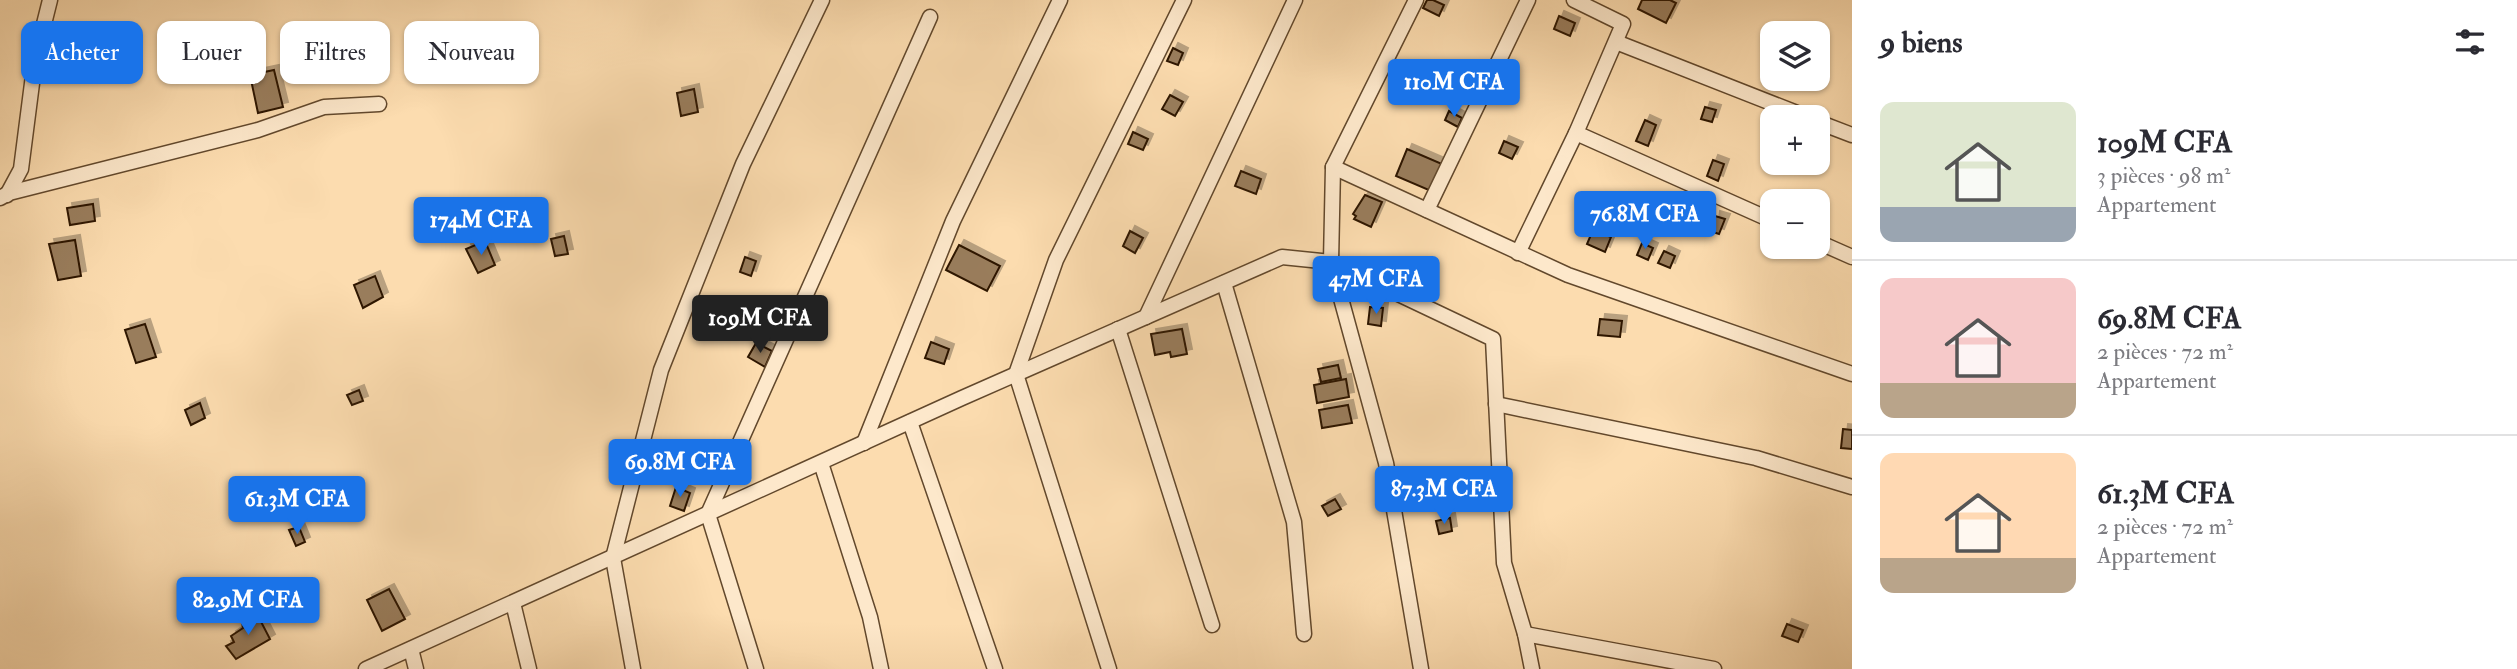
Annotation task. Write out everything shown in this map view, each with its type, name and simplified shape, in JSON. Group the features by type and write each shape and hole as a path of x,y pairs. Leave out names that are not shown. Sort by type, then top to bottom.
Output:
{"street":[{"path":"0,206 21,169 35,60 50,0"},
{"path":"633,669 613,558 661,370 743,164 822,0"},
{"path":"864,443 953,221 1060,0"},
{"path":"1109,669 1016,374 1056,260 1184,0"},
{"path":"1146,317 1295,0"},
{"path":"1416,0 1333,167 1331,262 1386,463 1421,669"},
{"path":"1427,210 1528,0"},
{"path":"1518,253 1576,133 1623,24 1579,1"},
{"path":"756,669 708,514 930,17"},
{"path":"1616,42 1776,105"},
{"path":"4,195 258,130 324,107 379,104"},
{"path":"1830,127 1852,135"},
{"path":"1576,133 1760,215"},
{"path":"1333,167 1568,275 1852,374"},
{"path":"1830,247 1852,257"},
{"path":"366,669 1016,374 1282,257 1331,262 1493,339 1504,563 1525,634 1532,669"},
{"path":"1224,283 1294,522 1304,634"},
{"path":"1118,329 1212,625"},
{"path":"1496,404 1756,458 1852,487"},
{"path":"910,422 995,669"},
{"path":"821,463 870,617 881,669"},
{"path":"513,603 529,669"},
{"path":"1525,634 1714,669"},
{"path":"411,649 416,669"}],"building":[{"path":"1427,0 1444,5 1439,16 1423,8"},
{"path":"1642,0 1670,0 1676,3 1666,23 1638,9"},
{"path":"1559,16 1575,23 1570,36 1554,29"},
{"path":"1173,48 1183,53 1178,65 1167,61"},
{"path":"274,70 283,107 258,113 252,84 266,84 266,72"},
{"path":"694,89 698,112 681,116 677,93"},
{"path":"1170,95 1183,102 1175,116 1162,109"},
{"path":"1705,107 1716,110 1712,122 1701,119"},
{"path":"1449,111 1462,118 1458,127 1445,120"},
{"path":"1645,120 1656,125 1648,146 1636,141"},
{"path":"1133,132 1148,139 1143,150 1128,144"},
{"path":"1504,141 1518,147 1512,159 1499,153"},
{"path":"1407,149 1442,164 1431,191 1396,176"},
{"path":"1713,160 1724,164 1718,181 1707,176"},
{"path":"1241,171 1261,179 1256,194 1235,186"},
{"path":"1365,195 1382,202 1371,227 1354,219 1356,216 1353,214"},
{"path":"93,204 95,221 70,225 67,208"},
{"path":"1715,216 1725,219 1719,234 1713,232"},
{"path":"1593,230 1611,237 1605,252 1587,244"},
{"path":"1130,231 1143,238 1135,253 1123,246"},
{"path":"564,236 568,254 555,256 551,239"},
{"path":"75,240 81,276 58,280 49,244"},
{"path":"485,241 495,265 478,273 466,249"},
{"path":"1642,243 1653,248 1648,260 1637,255"},
{"path":"959,245 1000,266 987,291 946,270"},
{"path":"1664,251 1675,256 1670,268 1658,263"},
{"path":"745,257 756,261 751,276 740,272"},
{"path":"375,276 383,297 363,308 354,285"},
{"path":"1370,307 1383,308 1381,326 1368,324"},
{"path":"772,308 786,312 782,325 768,321"},
{"path":"1600,319 1622,321 1620,337 1598,335"},
{"path":"145,324 156,357 136,363 125,330"},
{"path":"1182,329 1187,354 1171,357 1170,352 1155,355 1151,334"},
{"path":"931,342 949,349 944,364 925,358"},
{"path":"756,343 772,351 765,367 748,357"},
{"path":"1338,365 1341,378 1321,382 1318,369"},
{"path":"1346,379 1349,397 1317,403 1314,385"},
{"path":"359,390 363,401 352,405 347,395"},
{"path":"200,403 205,418 191,425 185,410"},
{"path":"1348,405 1352,423 1322,428 1319,410"},
{"path":"1843,429 1852,430 1852,449 1841,448"},
{"path":"676,487 690,493 684,511 670,506"},
{"path":"335,490 340,498 323,507 318,498"},
{"path":"1335,499 1341,509 1328,516 1322,506"},
{"path":"1450,518 1452,531 1439,534 1436,521"},
{"path":"299,527 305,542 296,546 289,530"},
{"path":"389,589 405,619 382,631 367,600"},
{"path":"257,614 270,639 236,659 226,646 234,642 231,636 243,628 242,622"},
{"path":"1787,624 1803,630 1798,642 1782,636"}]}
